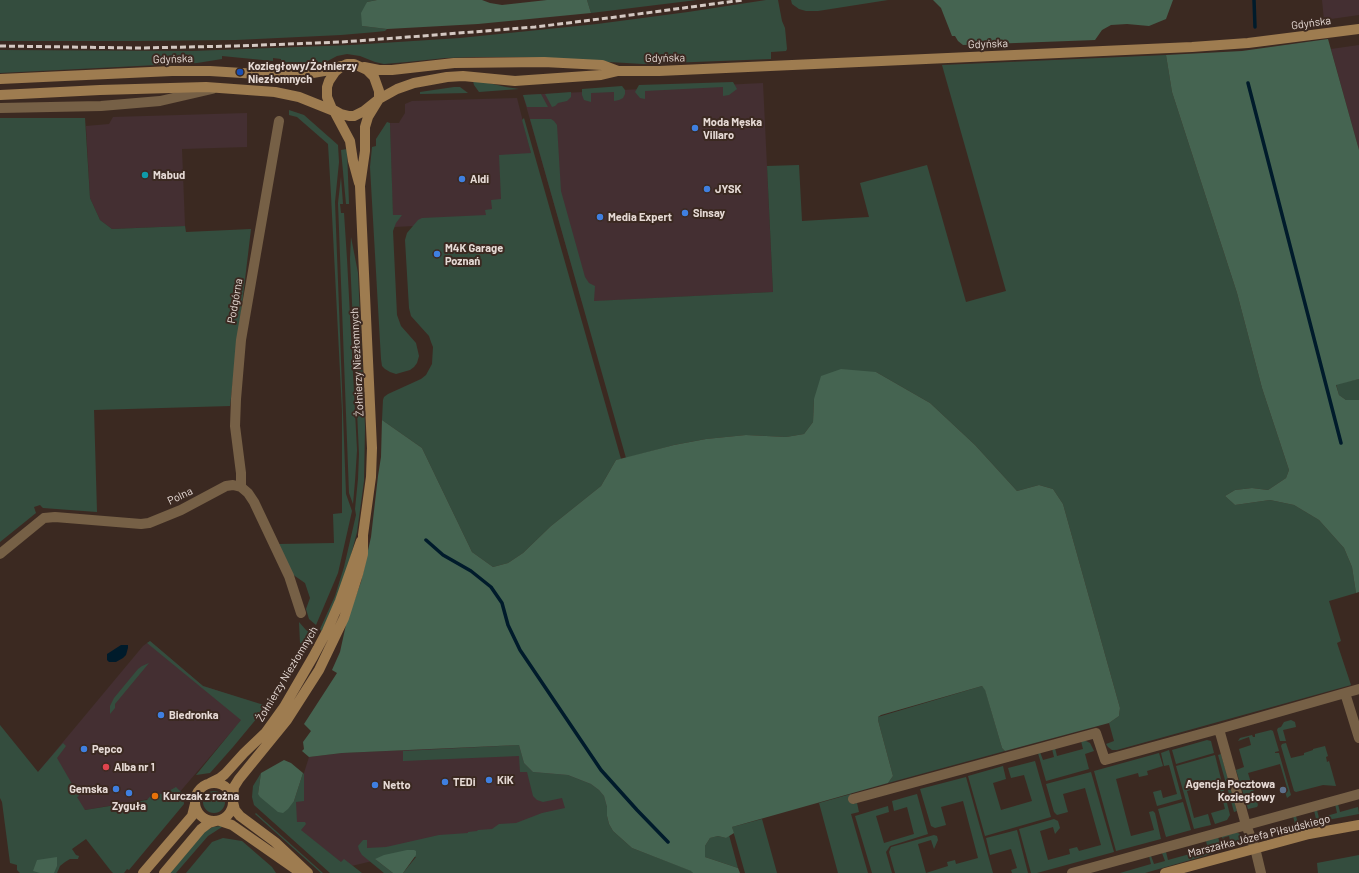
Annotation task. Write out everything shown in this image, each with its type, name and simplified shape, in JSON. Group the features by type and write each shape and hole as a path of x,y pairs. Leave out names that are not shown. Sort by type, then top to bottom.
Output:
{"main road":[{"name":"Gdyńska","path":"379,99 397,89 414,83 447,77 463,76 515,81 601,75 618,71 675,70 1192,47 1248,43 1359,28"},
{"name":"Gdyńska","path":"356,64 368,68 385,70 454,63 544,62 602,66 618,71"},
{"path":"0,95 206,87 287,94 344,115 354,116 364,111 379,99 378,86 374,77 367,70 356,64 344,65 333,75 327,87 327,97 329,104 334,111"},
{"name":"Gdyńska","path":"0,79 172,71 301,75 330,70 344,65"},
{"name":"Żołnierzy Niezłomnych","path":"233,799 234,787 239,779 287,720 318,670 332,644 344,618 363,554 363,535 371,477 372,448 360,186 365,151 365,127 368,117 379,99"},
{"name":"Żołnierzy Niezłomnych","path":"334,111 350,141 353,161 360,186"},
{"name":"Żołnierzy Niezłomnych","path":"210,783 225,774 261,737 274,722 290,698 327,631 340,600 363,535"},
{"path":"143,873 192,816 196,794 199,790 206,784 216,783 224,785 231,792 236,810 240,816 274,842 308,873"},
{"path":"164,873 201,829 207,824 218,821 228,815 231,811 233,799"},
{"path":"195,804 201,817 232,825 301,873"},
{"name":"Marszałka Józefa Piłsudskiego","path":"1165,873 1309,834 1359,825"}],"street":[{"path":"0,108 101,106 160,102 221,88"},
{"name":"Podgórna","path":"241,487 236,426 236,389 241,340 280,121"},
{"name":"Polna","path":"0,554 44,518 55,517 141,524 149,523 181,510 226,486 233,485 241,487"},
{"path":"241,487 248,493 254,502 289,576 301,613"},
{"path":"853,799 1096,733 1105,760 1359,689"},
{"path":"1345,693 1359,738"},
{"path":"1219,729 1246,824 1255,848 1261,873"},
{"path":"1072,873 1359,794"}],"shaded area":[{"path":"1322,0 1359,0 1359,15 1324,20"},
{"path":"1359,45 1359,150 1331,49"},
{"path":"763,83 773,292 582,302 523,95"},
{"path":"517,98 531,153 524,221 393,227 390,123 399,123 405,113 405,104 412,101"},
{"path":"247,113 247,147 182,149 185,226 112,229 100,220 90,198 86,126 109,124 113,117"},
{"path":"150,641 203,686 256,703 178,794 85,810 38,772 143,646"},
{"path":"519,745 628,801 347,867 289,821 309,757 342,753"}],"green space":[{"path":"0,0 377,0 367,2 362,26 387,29 385,31 341,35 236,40 0,41"},
{"path":"377,0 482,0 502,5 547,0 587,0 591,13 478,24 387,29 362,26 361,13 367,2"},
{"path":"587,0 697,0 591,13"},
{"path":"766,0 778,0 782,21 785,28 787,49 786,51 771,52 771,59 643,64 526,57 475,57 445,58 384,64 360,56 347,54 337,56 322,64 303,67 303,64 281,62 281,59 273,58 273,61 222,56 222,59 197,63 0,73 0,50 192,51 351,45 460,38 597,24"},
{"path":"791,0 888,0 818,11 806,11 799,9 792,4"},
{"path":"933,0 1173,0 1166,19 1149,26 1127,24 1111,25 1102,30 1095,40 963,45 955,36 952,36 941,8"},
{"path":"1328,39 1359,150 1359,379 1336,385 1339,395 1346,400 1359,400 1359,592 1356,593 1352,567 1344,548 1319,520 1294,505 1270,500 1235,505 1225,496 1235,490 1252,488 1268,490 1286,478 1289,470 1262,388 1237,293 1172,92 1166,55 1242,51"},
{"path":"1166,55 1172,92 1237,293 1262,388 1289,470 1286,478 1268,490 1252,488 1235,490 1225,496 1235,505 1270,500 1294,505 1319,520 1344,548 1352,567 1356,593 1329,601 1341,641 1337,643 1351,685 1117,750 1112,750 1106,744 1114,741 1109,723 1119,716 1120,708 1063,504 1053,489 1039,485 1017,491 975,445 930,403 876,372 814,399 813,422 804,434 786,437 746,435 706,439 674,445 626,458 530,119 551,119 557,125 561,191 585,277 589,283 595,286 594,301 773,292 767,166 799,165 802,221 869,217 860,183 927,165 966,302 1006,291 942,65"},
{"path":"475,80 519,89 479,92 474,85 473,81"},
{"path":"733,82 737,89 729,95 723,96 723,87 645,91 645,99 640,98 635,92 639,85"},
{"path":"622,86 625,90 625,94 623,98 619,100 614,101 614,92 591,93 591,102 584,100 582,95 582,89"},
{"path":"460,87 468,93 420,94 420,92"},
{"path":"571,92 571,97 567,101 558,103 552,107 545,94"},
{"path":"541,94 548,107 527,107 523,95"},
{"path":"289,110 304,115 338,145 339,162 335,202 346,494 352,511 338,573 316,625 309,619 306,609 310,598 305,583 292,574 279,544 334,543 333,514 342,513 342,411 331,195 328,144 297,117 289,115"},
{"path":"0,118 85,118 90,198 100,220 112,229 185,226 186,232 251,229 230,406 94,410 97,512 43,508 40,505 34,507 36,513 0,542"},
{"path":"524,118 621,459 616,460 601,486 551,526 523,553 508,563 493,567 472,552 422,448 382,420 383,400 388,394 421,379 426,375 432,364 433,347 429,336 411,316 409,308 405,240 407,233 418,220 422,218 486,215 485,210 492,209 491,200 501,199 499,155 531,153 522,120"},
{"path":"387,122 390,123 393,215 402,215 396,223 393,231 397,315 401,326 416,343 419,356 414,367 410,370 396,374 390,372 382,366 381,359 370,167 372,147 376,146 376,139"},
{"path":"347,149 349,204 346,204 341,150"},
{"path":"341,177 343,204 340,204 341,213 344,213 357,450 353,504 349,493 338,203"},
{"path":"351,237 358,273 365,427 364,481 357,532 348,567 337,598 322,632 320,629 335,596 344,567 356,515 355,509 359,454 350,259"},
{"path":"841,369 876,372 930,403 975,445 1017,491 1039,485 1053,489 1063,504 1120,708 1119,716 1109,723 1005,751 1002,748 985,690 982,686 881,715 878,717 878,720 893,776 888,783 732,827 734,833 726,838 718,836 710,838 705,846 705,857 738,868 740,873 693,873 632,848 613,831 609,824 604,796 599,790 591,784 568,775 533,772 524,763 519,745 342,753 309,757 302,751 304,749 303,742 311,731 304,724 337,673 332,670 340,652 347,620 361,582 371,537 381,457 382,420 422,448 472,552 493,567 508,563 523,553 551,526 601,486 616,460 674,445 706,439 746,435 786,437 804,434 813,422 814,399 821,376"},
{"path":"1359,379 1359,400 1346,400 1339,395 1336,384"},
{"path":"299,622 312,634 306,646 300,643"},
{"path":"150,641 203,686 267,706 210,773 196,775 241,720 147,643"},
{"path":"149,663 115,704 115,708 110,714 110,706 114,698 138,669"},
{"path":"982,686 985,689 1002,748 1005,751 888,783 893,776 878,717"},
{"path":"1291,720 1295,722 1296,727 1283,730 1286,741 1280,741 1277,730 1278,728 1281,727 1284,722"},
{"path":"0,725 38,772 63,743 66,746 57,758 79,796 77,797 85,810 147,800 153,793 161,794 176,787 183,794 184,804 129,870 127,869 124,873 113,873 86,839 72,849 76,855 79,856 78,859 70,859 65,862 60,866 57,873 20,873 17,870 17,865 10,863 2,802 0,798"},
{"path":"1271,730 1273,731 1279,751 1275,753 1279,753 1291,795 1287,798 1285,792 1288,791 1280,764 1248,773 1258,805 1257,807 1248,809 1236,770 1244,767 1239,749 1251,745 1249,737 1238,741 1240,738 1252,735 1255,737 1255,734"},
{"path":"1207,740 1211,741 1214,753 1176,764 1172,750"},
{"path":"1081,741 1090,743 1094,751 1085,754 1089,769 1046,781 1038,753 1040,752 1043,760 1054,757 1052,749 1055,748 1057,756 1083,749"},
{"path":"1286,743 1291,758 1304,755 1304,753 1313,749 1325,746 1328,756 1326,757 1327,762 1329,761 1336,786 1323,785 1296,792 1294,791 1281,746 1282,744"},
{"path":"519,745 524,763 533,772 568,775 591,784 599,790 604,796 609,824 613,831 632,848 692,871 693,873 403,873 416,857 375,859 393,873 384,873 362,855 358,846 363,840 367,840 367,848 386,847 439,835 468,833 478,830 492,829 499,824 516,823 542,813 565,808 562,798 543,802 537,800 533,796 527,772 520,772 519,756 403,761 403,751"},
{"path":"1169,750 1182,799 1157,806 1153,792 1161,790 1163,798 1177,794 1169,765 1164,766 1161,753"},
{"path":"1159,753 1163,766 1147,771 1148,775 1139,777 1138,773 1116,779 1131,836 1154,830 1149,812 1153,811 1155,813 1161,839 1116,851 1094,771"},
{"path":"1221,754 1237,811 1234,812 1218,755"},
{"path":"1215,755 1230,815 1227,820 1215,824 1211,813 1225,809 1218,782 1187,791 1194,818 1208,814 1211,825 1194,829 1176,766"},
{"path":"284,760 291,763 303,773 294,801 283,813 278,812 258,794 261,773"},
{"path":"1035,761 1051,817 985,836 968,776 1003,766 1006,779 993,783 1001,810 1032,801 1024,775 1011,778 1008,768"},
{"path":"1091,772 1114,852 1037,873 1031,873 1019,829 1054,819 1058,821 1060,828 1055,834 1053,827 1040,831 1048,860 1070,854 1069,849 1077,847 1079,851 1101,845 1085,788 1063,794 1068,812 1057,815 1054,812 1046,784"},
{"path":"261,773 258,794 294,801 303,773 304,801 296,802 297,822 305,822 306,824 301,830 341,862 344,859 362,873 330,873 254,805 252,797 253,786"},
{"path":"966,777 993,873 926,873 948,866 947,862 955,860 956,864 978,858 963,801 941,807 946,825 935,828 931,826 920,789"},
{"path":"214,791 222,794 225,802 222,810 214,813 206,810 203,802 206,794"},
{"path":"851,794 853,804 857,803 859,812 851,814 868,873 838,873 819,803"},
{"path":"917,794 928,834 890,846 886,852 892,873 872,873 855,816 888,806 889,812 876,816 884,843 914,834 907,807 894,811 892,801"},
{"path":"1183,802 1191,830 1166,837 1158,809"},
{"path":"1335,804 1338,804 1340,812 1358,807 1359,814 1280,829 1295,824 1293,816 1296,816 1298,824 1316,819 1314,810 1317,810 1319,818 1337,813"},
{"path":"256,813 323,873 321,873 255,814"},
{"path":"762,819 777,873 745,873 732,827"},
{"path":"213,827 222,827 208,836 176,873 170,873 204,832"},
{"path":"1017,830 1028,873 1012,873 1011,870 1017,868 1011,849 990,855 986,838"},
{"path":"1238,833 1243,836 1245,840 1243,843 1233,846 1232,844 1224,846 1222,839 1224,838 1226,843 1230,841 1229,836 1222,838 1221,836"},
{"path":"729,835 738,868 705,857 705,846 710,838 718,836 726,838"},
{"path":"934,835 937,836 938,840 934,849 931,840 918,844 926,873 895,873 889,852 891,847"},
{"path":"1218,837 1222,850 1145,873 1120,873 1151,864 1149,856 1151,856 1154,864 1165,861 1162,853 1166,852 1168,860 1208,849 1206,841"},
{"path":"223,838 242,841 272,867 276,873 186,873 212,842"},
{"path":"407,850 416,851 416,855 403,873 393,873 375,859 384,855"},
{"path":"1359,855 1359,873 1318,873 1317,863"},
{"path":"57,857 57,866 54,873 40,873 33,871 37,860"}],"water":[{"path":"121,645 128,645 126,655 116,662 109,662 107,660 107,654"}],"waterway":[{"path":"1254,0 1255,27"},
{"path":"1248,83 1341,443"},
{"path":"426,540 443,555 471,571 491,587 502,603 508,625 520,650 601,770 668,842"}],"railway":[{"path":"0,46 138,48 342,42 535,27 743,0"}],"place":[{"name":"Koziegłowy/Żołnierzy Niezłomnych","path":"240,72"},
{"name":"Moda Męska Villaro","path":"695,128"},
{"name":"Mabud","path":"145,175"},
{"name":"Aldi","path":"462,179"},
{"name":"JYSK","path":"707,189"},
{"name":"Sinsay","path":"685,213"},
{"name":"Media Expert","path":"600,217"},
{"name":"M4K Garage Poznań","path":"437,254"},
{"name":"Biedronka","path":"161,715"},
{"name":"Pepco","path":"84,749"},
{"name":"Alba nr 1","path":"106,767"},
{"name":"KiK","path":"489,780"},
{"name":"TEDi","path":"445,782"},
{"name":"Netto","path":"375,785"},
{"name":"Gemska","path":"116,789"},
{"name":"Agencja Pocztowa Koziegłowy","path":"1283,790"},
{"name":"Zyguła","path":"129,793"},
{"name":"Kurczak z rożna","path":"155,796"}]}
